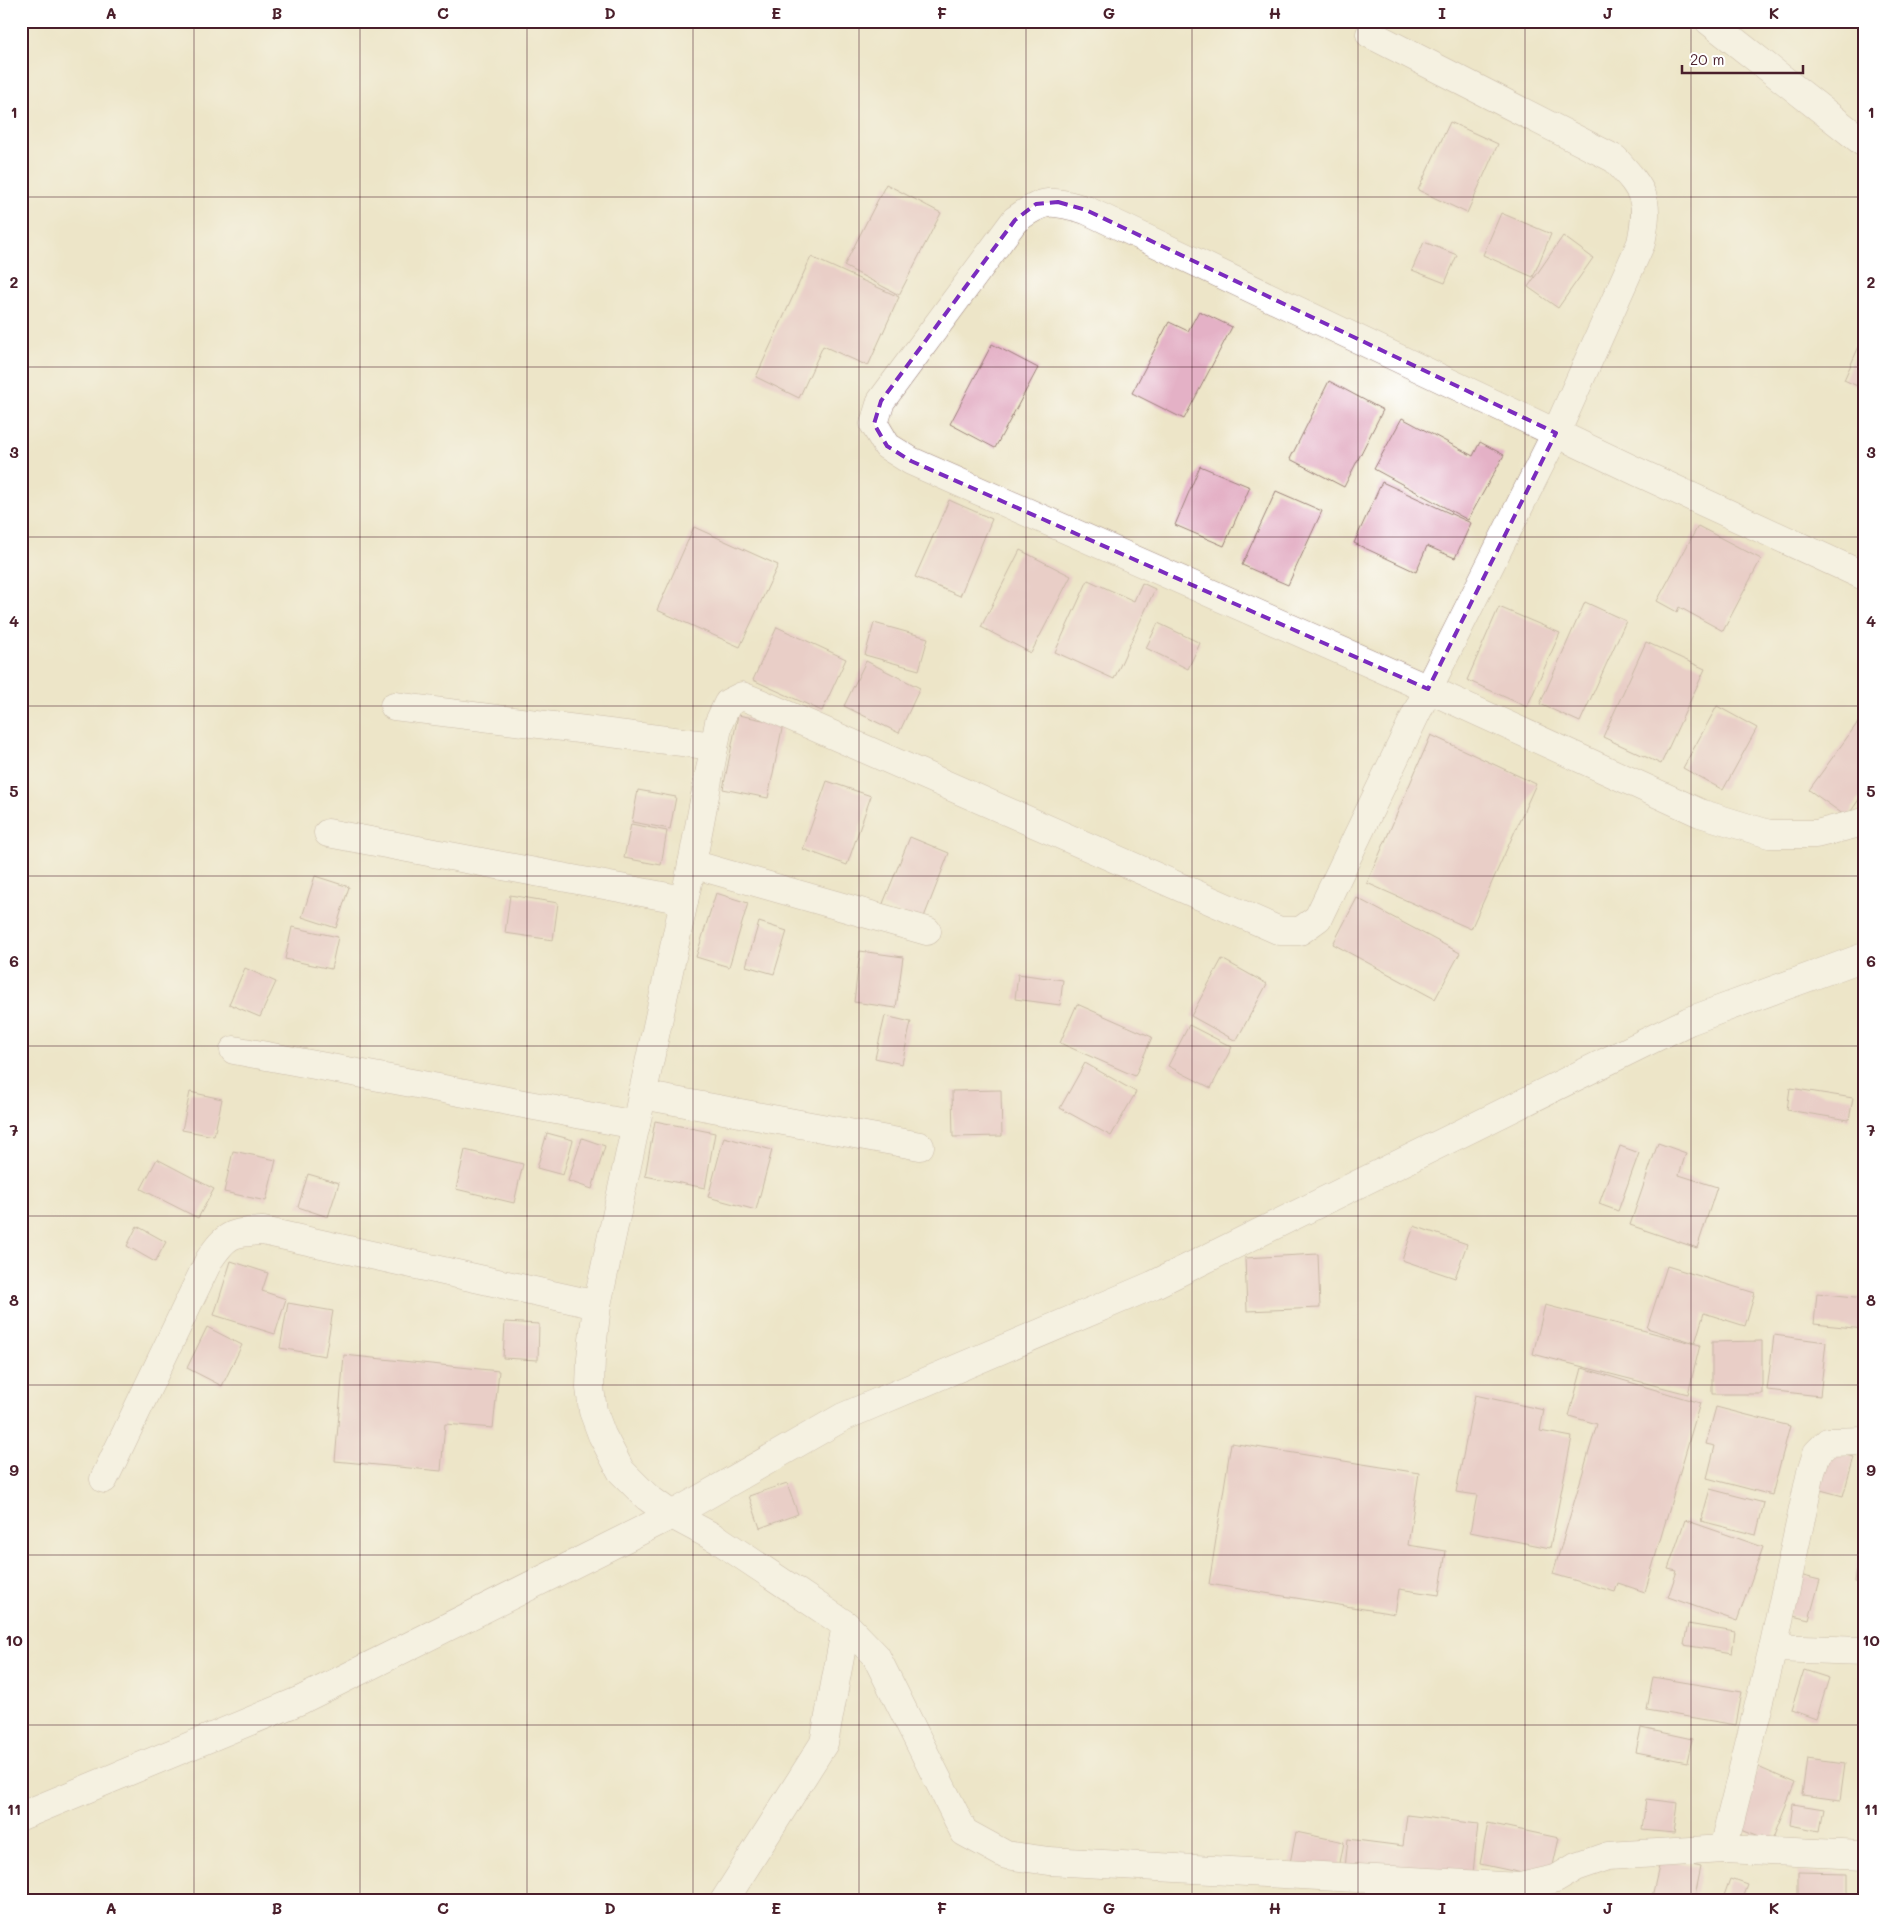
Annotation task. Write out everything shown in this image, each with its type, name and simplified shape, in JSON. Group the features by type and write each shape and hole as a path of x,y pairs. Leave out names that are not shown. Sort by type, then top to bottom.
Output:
{"street":[{"path":"1709,21 1864,143"},
{"path":"1370,34 1615,159 1639,186 1647,215 1641,244 1556,433 1428,689 1318,918 1300,931 1280,931 742,696 728,703 719,722 692,864 597,1305 591,1358 590,1388 593,1411 602,1435 621,1471 647,1496 672,1514 719,1540 846,1625 876,1656 964,1832 1006,1855 1050,1861 1520,1887 1556,1879 1576,1867 1608,1856 1722,1849 1864,1855"},
{"path":"1864,576 1556,433 1086,210 1058,202 1036,204 1015,220 881,401 874,424 887,446 911,461 1428,689 1700,813 1770,834 1816,834 1864,822"},
{"path":"394,706 714,746"},
{"path":"328,833 684,900"},
{"path":"692,864 927,931"},
{"path":"21,1816 301,1700 672,1514 843,1417 1153,1285 1689,1021 1864,957"},
{"path":"234,1050 636,1125"},
{"path":"642,1095 920,1146"},
{"path":"104,1478 209,1260 222,1240 238,1233 263,1231 597,1305"},
{"path":"1722,1849 1773,1648 1811,1472 1817,1453 1828,1442 1864,1441"},
{"path":"724,1901 824,1743 846,1625"},
{"path":"1773,1648 1864,1651"}],"highlighted area":[{"path":"1058,202 1086,210 1556,433 1428,689 911,461 887,446 874,424 881,401 1015,220 1036,204"}],"building":[{"path":"1450,122 1498,144 1467,213 1418,190"},
{"path":"886,184 941,213 899,295 844,266"},
{"path":"1501,213 1551,234 1533,277 1483,255"},
{"path":"1563,236 1593,258 1558,308 1528,287"},
{"path":"1424,242 1457,255 1445,283 1412,270"},
{"path":"811,257 899,297 868,366 823,346 799,398 756,377"},
{"path":"1199,311 1232,327 1184,419 1132,393 1169,322 1188,331"},
{"path":"1864,335 1864,389 1844,380"},
{"path":"992,344 1038,368 995,448 950,424"},
{"path":"1329,381 1383,410 1344,487 1290,459"},
{"path":"1402,418 1473,456 1480,442 1504,455 1468,520 1374,469"},
{"path":"1200,466 1250,487 1224,546 1175,525"},
{"path":"1382,482 1471,523 1455,558 1427,546 1416,572 1354,543"},
{"path":"1276,491 1322,511 1288,585 1242,565"},
{"path":"949,500 992,519 960,596 915,577"},
{"path":"1698,526 1761,559 1723,631 1679,607 1677,612 1657,601"},
{"path":"694,527 778,565 740,647 657,610"},
{"path":"1020,550 1071,576 1031,653 981,627"},
{"path":"1088,580 1134,601 1142,583 1155,589 1114,679 1055,652"},
{"path":"1585,602 1626,621 1580,722 1540,704"},
{"path":"1499,607 1560,633 1527,707 1467,680"},
{"path":"874,623 928,638 919,670 865,655"},
{"path":"1158,623 1200,643 1188,669 1146,648"},
{"path":"777,627 846,659 822,711 753,680"},
{"path":"1646,642 1705,669 1661,764 1603,737"},
{"path":"866,661 920,688 899,733 844,706"},
{"path":"1717,706 1757,728 1723,790 1683,768"},
{"path":"1864,714 1864,792 1847,817 1809,790"},
{"path":"738,715 783,724 768,798 723,789"},
{"path":"1431,735 1536,784 1471,929 1367,883"},
{"path":"827,781 871,796 847,865 803,849"},
{"path":"638,790 676,797 670,829 632,822"},
{"path":"631,824 667,831 661,865 624,858"},
{"path":"910,837 949,853 922,922 882,906"},
{"path":"315,876 349,887 336,928 302,917"},
{"path":"716,893 748,903 729,967 696,957"},
{"path":"510,895 558,903 553,940 505,933"},
{"path":"1357,898 1460,953 1435,999 1333,944"},
{"path":"759,922 787,931 774,974 746,966"},
{"path":"292,927 338,937 331,969 285,959"},
{"path":"860,951 903,957 896,1008 854,1002"},
{"path":"1222,959 1267,984 1236,1041 1191,1016"},
{"path":"245,968 276,982 260,1017 229,1004"},
{"path":"1018,974 1063,980 1060,1005 1015,999"},
{"path":"1077,1004 1152,1037 1135,1076 1060,1043"},
{"path":"885,1016 911,1022 902,1064 875,1058"},
{"path":"1189,1025 1232,1047 1211,1088 1168,1066"},
{"path":"1085,1063 1136,1092 1111,1136 1060,1108"},
{"path":"1790,1088 1853,1098 1849,1120 1787,1110"},
{"path":"1001,1090 1002,1136 953,1137 952,1091"},
{"path":"190,1092 222,1099 214,1136 182,1130"},
{"path":"655,1121 715,1133 705,1188 645,1176"},
{"path":"547,1133 573,1140 563,1175 537,1168"},
{"path":"724,1137 772,1150 756,1210 708,1197"},
{"path":"582,1138 605,1146 592,1189 568,1181"},
{"path":"1658,1143 1686,1153 1679,1175 1717,1187 1697,1248 1630,1225"},
{"path":"1620,1146 1639,1153 1618,1211 1599,1204"},
{"path":"465,1150 523,1164 514,1203 456,1189"},
{"path":"233,1151 276,1160 266,1201 224,1192"},
{"path":"157,1159 214,1189 198,1218 141,1189"},
{"path":"308,1174 339,1183 328,1217 298,1207"},
{"path":"137,1226 166,1242 155,1262 127,1246"},
{"path":"1414,1226 1467,1244 1455,1278 1402,1260"},
{"path":"1318,1254 1320,1308 1247,1311 1245,1258"},
{"path":"231,1261 268,1273 262,1291 286,1299 275,1334 214,1315"},
{"path":"1667,1266 1755,1293 1745,1326 1704,1313 1695,1343 1647,1328"},
{"path":"1817,1293 1864,1298 1864,1329 1814,1324"},
{"path":"288,1303 333,1311 325,1356 280,1348"},
{"path":"1545,1305 1700,1345 1688,1394 1533,1354"},
{"path":"505,1322 539,1324 538,1360 503,1358"},
{"path":"207,1327 242,1345 222,1386 187,1368"},
{"path":"1774,1335 1826,1342 1820,1396 1767,1390"},
{"path":"1762,1341 1762,1394 1712,1394 1712,1342"},
{"path":"344,1355 499,1371 493,1428 445,1424 441,1471 335,1461"},
{"path":"1582,1368 1700,1403 1645,1592 1618,1583 1615,1592 1553,1574 1597,1424 1569,1416"},
{"path":"1475,1395 1544,1410 1540,1431 1572,1437 1550,1548 1470,1532 1477,1495 1456,1492"},
{"path":"1716,1407 1790,1426 1772,1495 1707,1478 1715,1446 1706,1444"},
{"path":"1231,1443 1419,1473 1408,1545 1446,1551 1439,1595 1399,1589 1395,1614 1209,1584"},
{"path":"1826,1451 1854,1457 1843,1496 1817,1489"},
{"path":"787,1483 798,1514 760,1528 749,1496"},
{"path":"1710,1489 1764,1503 1756,1535 1701,1521"},
{"path":"1685,1520 1763,1547 1737,1621 1668,1597 1677,1571 1668,1569"},
{"path":"1864,1524 1864,1583 1855,1582"},
{"path":"1799,1575 1820,1580 1809,1620 1789,1615"},
{"path":"1688,1624 1735,1632 1732,1653 1684,1645"},
{"path":"1804,1670 1829,1678 1816,1719 1791,1710"},
{"path":"1653,1677 1742,1692 1736,1725 1647,1710"},
{"path":"1641,1728 1692,1739 1687,1762 1636,1752"},
{"path":"1807,1758 1845,1763 1840,1800 1802,1795"},
{"path":"1758,1767 1795,1783 1771,1842 1733,1827"},
{"path":"1646,1799 1678,1803 1674,1833 1642,1830"},
{"path":"1793,1804 1824,1809 1820,1831 1790,1825"},
{"path":"1407,1815 1478,1824 1472,1883 1345,1868 1348,1839 1403,1846"},
{"path":"1488,1823 1559,1838 1550,1879 1480,1864"},
{"path":"1296,1832 1344,1842 1338,1873 1290,1863"},
{"path":"1661,1858 1701,1867 1694,1901 1651,1901"},
{"path":"1798,1872 1848,1873 1848,1901 1798,1901"},
{"path":"1730,1879 1747,1885 1741,1901 1722,1901"}]}
